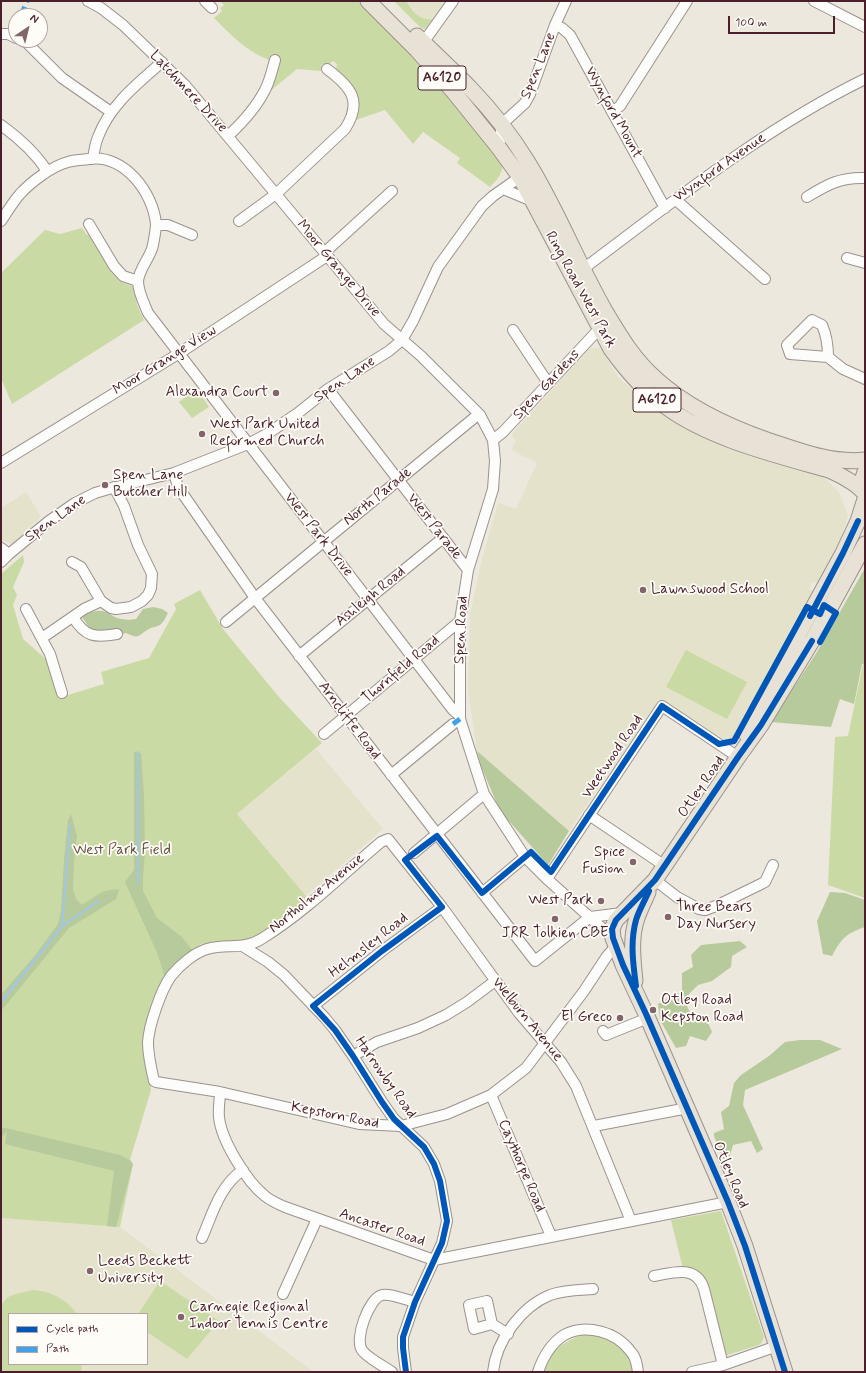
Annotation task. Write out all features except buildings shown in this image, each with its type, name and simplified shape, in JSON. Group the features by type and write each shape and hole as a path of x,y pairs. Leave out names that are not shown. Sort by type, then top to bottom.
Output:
{"highway":[{"name":"Ring Road West Park","path":"368,1 420,47 471,88 502,124 540,182 583,269 622,341 655,379 697,410 748,433 808,453 845,461 865,460"},
{"name":"Ring Road West Park","path":"383,1 454,90 520,177 611,349 627,371 665,406 688,421 744,444 829,470 841,476 864,494"},
{"name":"Otley Road","path":"738,757 757,710 846,548 858,521 864,494 863,478 865,472"},
{"name":"Otley Road","path":"637,994 632,952 636,919 653,883 761,725 812,641 865,544"},
{"name":"Otley Road","path":"653,883 616,920 612,929 615,942 623,965 688,1108 728,1202 745,1246 785,1372"},
{"path":"622,913 636,919"},
{"path":"615,942 633,941"}],"street":[{"name":"Latchmere Drive","path":"88,1 103,5 185,85 276,194"},
{"path":"420,47 453,1"},
{"name":"Spen Lane","path":"502,124 525,103 530,94 555,25 566,1"},
{"path":"612,112 620,106 687,1"},
{"path":"814,1 865,26"},
{"name":"Wynford Mount","path":"555,25 562,28 570,35 665,208"},
{"path":"32,48 62,78 111,112"},
{"path":"228,136 250,114 258,103 266,89 275,60"},
{"path":"93,159 98,138 111,112 131,90 162,62"},
{"path":"239,222 276,194 345,129 352,119 354,108 353,97 349,88 327,69"},
{"name":"Wynford Avenue","path":"583,269 736,154 828,98 865,79"},
{"path":"477,120 502,124 499,148"},
{"path":"1,125 30,148 40,159 47,171"},
{"path":"1,221 20,194 47,171 67,162 93,159 106,161 119,166 136,179 146,192 152,207 156,225 153,247 138,281 123,276 114,266 89,224"},
{"path":"527,161 520,177 540,182"},
{"name":"Spen Lane","path":"1,562 5,551 75,502 95,493 114,487 174,474 248,444 280,426 328,389 389,351 402,340 413,321 438,267 482,206 520,177"},
{"path":"808,197 827,184 840,180 865,178"},
{"path":"503,189 532,201"},
{"name":"Moor Grange View","path":"1,463 178,354 326,254 392,190"},
{"name":"Moor Grange Drive","path":"276,194 384,324 402,340"},
{"path":"676,200 765,279"},
{"path":"156,225 168,225 192,235"},
{"path":"846,258 865,263"},
{"name":"West Park Drive","path":"138,281 141,296 148,313 178,354 414,660 453,710 460,716"},
{"path":"828,357 822,325 812,320 787,345 790,354 828,357 843,370 865,379"},
{"name":"Spen Gardens","path":"493,440 504,432 600,328"},
{"path":"513,330 548,383"},
{"name":"Spen Road","path":"402,340 421,356 480,415 493,440 495,461 493,489 468,570 460,622 460,716 484,794 525,857 615,942"},
{"name":"West Parade","path":"328,389 468,570"},
{"name":"North Parade","path":"226,622 474,418"},
{"name":"Arncliffe Road","path":"174,474 178,487 255,598 437,836 535,961 590,917"},
{"path":"72,562 81,567 101,601 106,605 116,609 131,607 142,601 148,595 151,588 152,574 138,545 124,506 114,487"},
{"name":"Ashleigh Road","path":"299,656 443,538"},
{"path":"42,638 84,609 101,601"},
{"path":"26,609 50,654 62,693"},
{"path":"72,617 79,628 91,636 102,637 117,634"},
{"name":"Thornfield Road","path":"324,734 460,622"},
{"name":"Weetwood Road","path":"547,878 662,706 738,757"},
{"path":"391,776 453,724"},
{"path":"414,853 437,836 484,794"},
{"path":"590,815 665,866"},
{"name":"Welburn Avenue","path":"388,839 442,907 519,1013 561,1062 576,1086 594,1126 631,1221"},
{"name":"Northolme Avenue","path":"220,1092 154,1081 150,1060 149,1033 157,1005 170,978 183,964 208,949 244,946 262,939 300,912 376,846 388,839"},
{"path":"482,893 525,857"},
{"path":"653,883 699,909 705,910 710,909 765,882 773,865"},
{"name":"Helmsley Road","path":"313,1006 382,951 442,907"},
{"path":"590,917 622,913"},
{"name":"Kepstorn Road","path":"220,1092 359,1124 401,1126 447,1114 491,1095 526,1068 584,991 615,942"},
{"name":"Harrowby Road","path":"244,946 284,975 335,1030 382,1102 401,1126 424,1147 434,1164 440,1181 446,1221 442,1243 415,1302 403,1337 406,1372"},
{"path":"353,1056 377,1042 418,1028 446,1015 467,1002 495,981"},
{"path":"603,1031 606,1034 648,1018"},
{"name":"Ancaster Road","path":"220,1092 218,1117 222,1131 232,1154 264,1196 317,1219 434,1260 728,1202"},
{"name":"Caythorpe Road","path":"491,1095 551,1236"},
{"path":"594,1126 688,1108"},
{"path":"202,1238 230,1180 243,1170"},
{"path":"283,1294 317,1219"},
{"path":"654,1276 686,1272 695,1275 700,1280 704,1290 723,1365"},
{"path":"493,1372 497,1356 508,1334 520,1316 534,1304 549,1296 562,1292 593,1289"},
{"path":"392,1372 362,1350 359,1343 360,1330 372,1303 380,1296 387,1295 415,1302"},
{"path":"492,1324 508,1334"},
{"path":"538,1372 542,1360 548,1350 565,1335 581,1330 604,1332 616,1338 632,1352 636,1361 638,1372"},
{"path":"692,1372 708,1371 777,1346"}],"shaded area":[{"path":"406,1 446,1 433,19 427,20 420,19"},
{"name":"Lawnswood School","path":"600,348 619,378 647,403 682,426 726,447 825,478 839,492 848,516 840,541 817,583 812,582 809,589 813,591 733,740 727,741 659,700 569,831 477,751 468,690 470,614 482,559 498,503 516,509 537,463 511,450 516,441 512,434 589,349"},
{"path":"26,492 41,517 12,544 4,541 1,543 1,508"},
{"path":"316,749 383,829 306,896 237,814"},
{"name":"Leeds Beckett University","path":"1,1218 120,1227 314,1372 1,1372"}],"green space":[{"path":"220,1 360,1 415,55 502,162 501,173 490,187 457,163 460,158 423,132 413,144 385,110 356,120 358,104 355,92 336,70 337,64 333,61 328,65 322,64 321,71 297,69 269,92 278,63 268,60 251,51 214,18 222,11 220,8 224,5"},
{"path":"394,1 406,1 414,12 420,17 424,19 433,19 425,29 421,28"},
{"path":"82,228 86,234 93,237 112,273 119,281 134,287 137,305 144,320 12,404 1,378 1,273 45,230 60,234"},
{"path":"197,389 209,407 192,418 179,402"},
{"name":"West Park Field","path":"23,555 24,562 13,587 17,595 13,605 23,639 46,659 58,698 104,684 101,672 149,658 176,609 174,604 200,590 223,629 279,697 322,743 237,814 306,896 301,908 267,931 246,940 201,944 173,967 146,1050 151,1090 130,1160 133,1164 120,1227 1,1218 1,1139 7,1129 1,1127 1,574"},
{"path":"865,568 865,664 862,664 854,704 840,699 831,727 771,722 817,652"},
{"path":"153,607 162,609 168,613 160,625 150,628 139,636 126,633 112,635 97,632 90,628 82,617 91,612 103,611 120,619 136,619 143,609"},
{"path":"686,650 747,682 727,719 666,687"},
{"path":"863,664 865,664 865,898 828,885 835,737 848,736"},
{"path":"477,751 569,831 548,865 500,811 481,766"},
{"path":"134,752 141,753 144,795 145,852 143,891 157,918 182,937 193,951 165,978 158,955 125,882 134,870"},
{"path":"71,814 77,836 73,889 76,899 82,905 99,894 114,889 119,890 116,899 69,928 1,1011 1,995 36,954 58,924 61,910 68,820"},
{"path":"830,892 845,893 865,900 865,927 845,937 832,956 823,954 817,921"},
{"path":"740,941 747,947 732,956 731,967 712,981 698,985 689,994 687,1006 691,1015 706,1018 712,1032 706,1041 690,1036 686,1046 676,1048 660,1020 658,1004 671,996 682,992 682,973 693,967 691,955 701,945"},
{"path":"820,1040 842,1049 745,1090 743,1105 763,1149 757,1153 751,1141 733,1145 727,1166 724,1162 714,1133 724,1129 721,1112 729,1106 734,1083 741,1075 769,1056 785,1042"},
{"path":"1,1127 120,1155 130,1160 133,1164 116,1227 107,1226 114,1171 5,1144 7,1130 1,1139"},
{"path":"721,1211 764,1337 759,1345 724,1356 706,1284 683,1269 671,1220"},
{"name":"Carnegie Regional Indoor Tennis Centre","path":"160,1281 219,1321 187,1359 148,1333 148,1313 139,1313"},
{"path":"33,1290 46,1292 63,1300 76,1313 8,1313 8,1365 82,1365 81,1372 1,1372 1,1305 8,1297"},
{"path":"584,1334 610,1340 622,1348 631,1362 634,1372 542,1372 545,1364 553,1352 569,1340"}],"waterway":[{"path":"138,752 138,883"},
{"path":"1,1002 62,926 70,825"},
{"path":"62,926 99,901"}],"marked path":[{"path":"24,8 27,1"},
{"path":"453,724 460,719"}],"cycle path":[{"path":"810,616 858,521"},
{"path":"406,1372 403,1337 415,1302 442,1243 447,1221 440,1181 434,1164 424,1147 394,1119 335,1030 313,1006 382,951 442,907 405,860 437,836 482,893 531,852 551,872 662,706 719,744 734,741 807,607 820,614 824,605 836,613 820,642"},
{"path":"785,1372 745,1246 728,1202 623,965 613,938 612,929 616,920 655,880 761,725 812,641"},
{"path":"636,986 633,953 634,928 649,891"}],"place":[{"name":"Alexandra Court","path":"276,393"},
{"name":"West Park United Reformed Church","path":"202,434"},
{"name":"Spen Lane Butcher Hill","path":"105,485"},
{"name":"Lawnswood School","path":"643,590"},
{"name":"Spice Fusion","path":"633,862"},
{"name":"West Park","path":"601,901"},
{"name":"Three Bears Day Nursery","path":"668,917"},
{"name":"JRR Tolkien CBE","path":"555,919"},
{"name":"Otley Road Kepston Road","path":"653,1010"},
{"name":"El Greco","path":"620,1018"},
{"name":"Leeds Beckett University","path":"90,1271"},
{"name":"Carnegie Regional Indoor Tennis Centre","path":"181,1317"}]}
